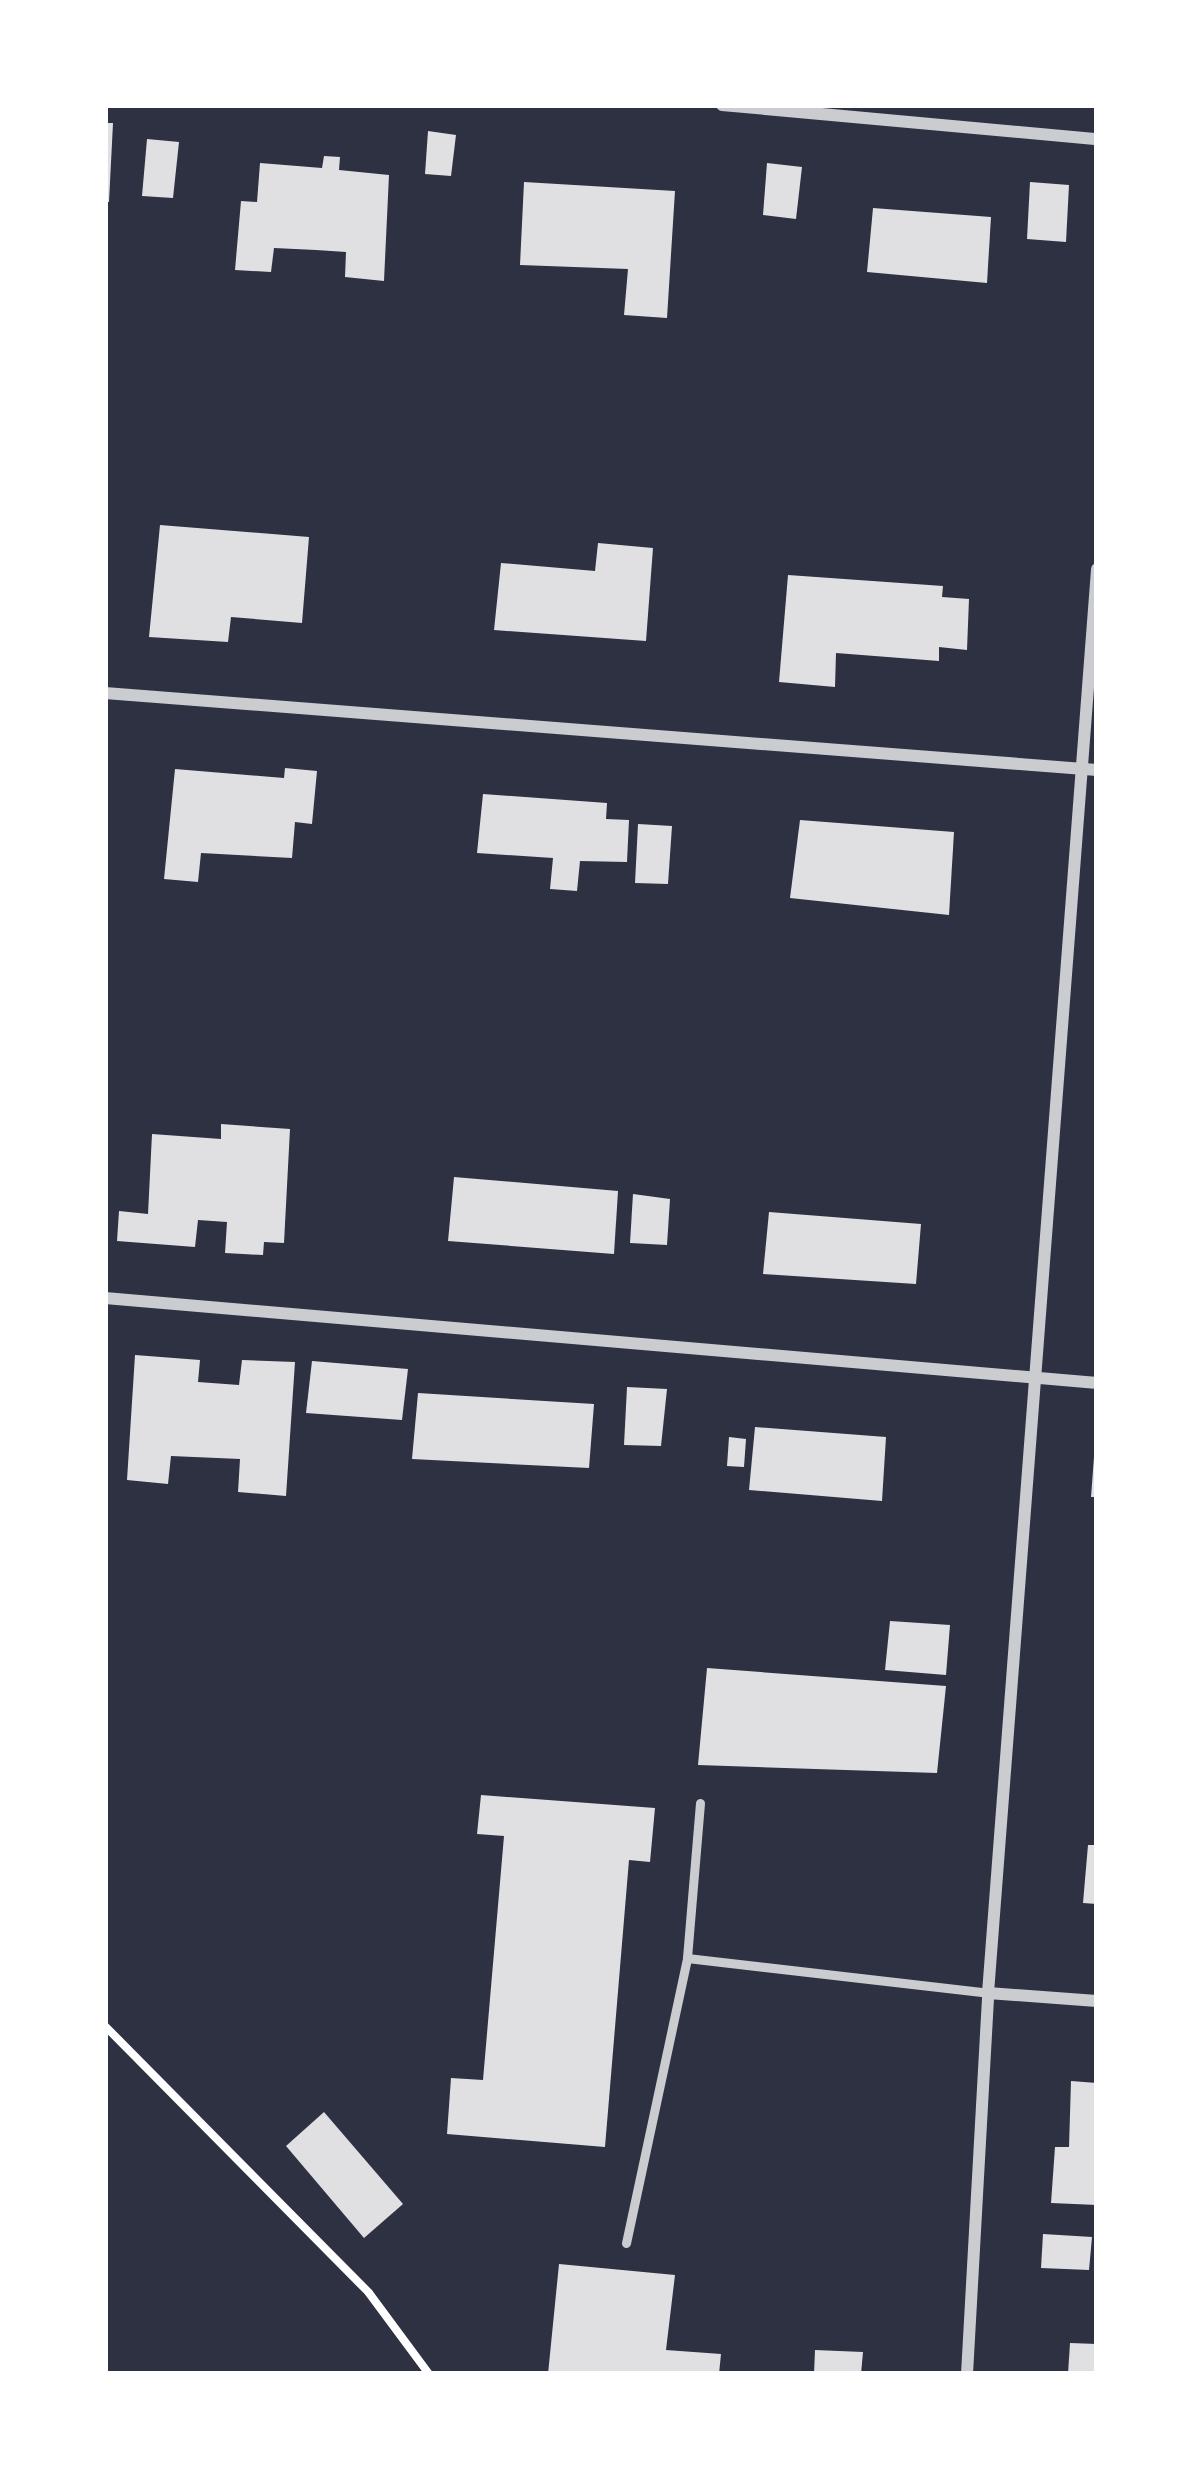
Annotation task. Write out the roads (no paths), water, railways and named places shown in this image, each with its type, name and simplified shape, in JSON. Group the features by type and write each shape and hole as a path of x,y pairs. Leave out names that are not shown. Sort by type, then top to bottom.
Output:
{"street":[{"path":"722,105 1097,139"},
{"path":"967,2374 988,1993 1040,1380 1097,569"},
{"path":"105,693 1097,770"},
{"path":"105,1298 1097,1383"},
{"path":"988,1993 1097,2001"}],"lane":[{"path":"626,2243 686,1958 700,1803"},
{"path":"686,1958 988,1993"}]}
